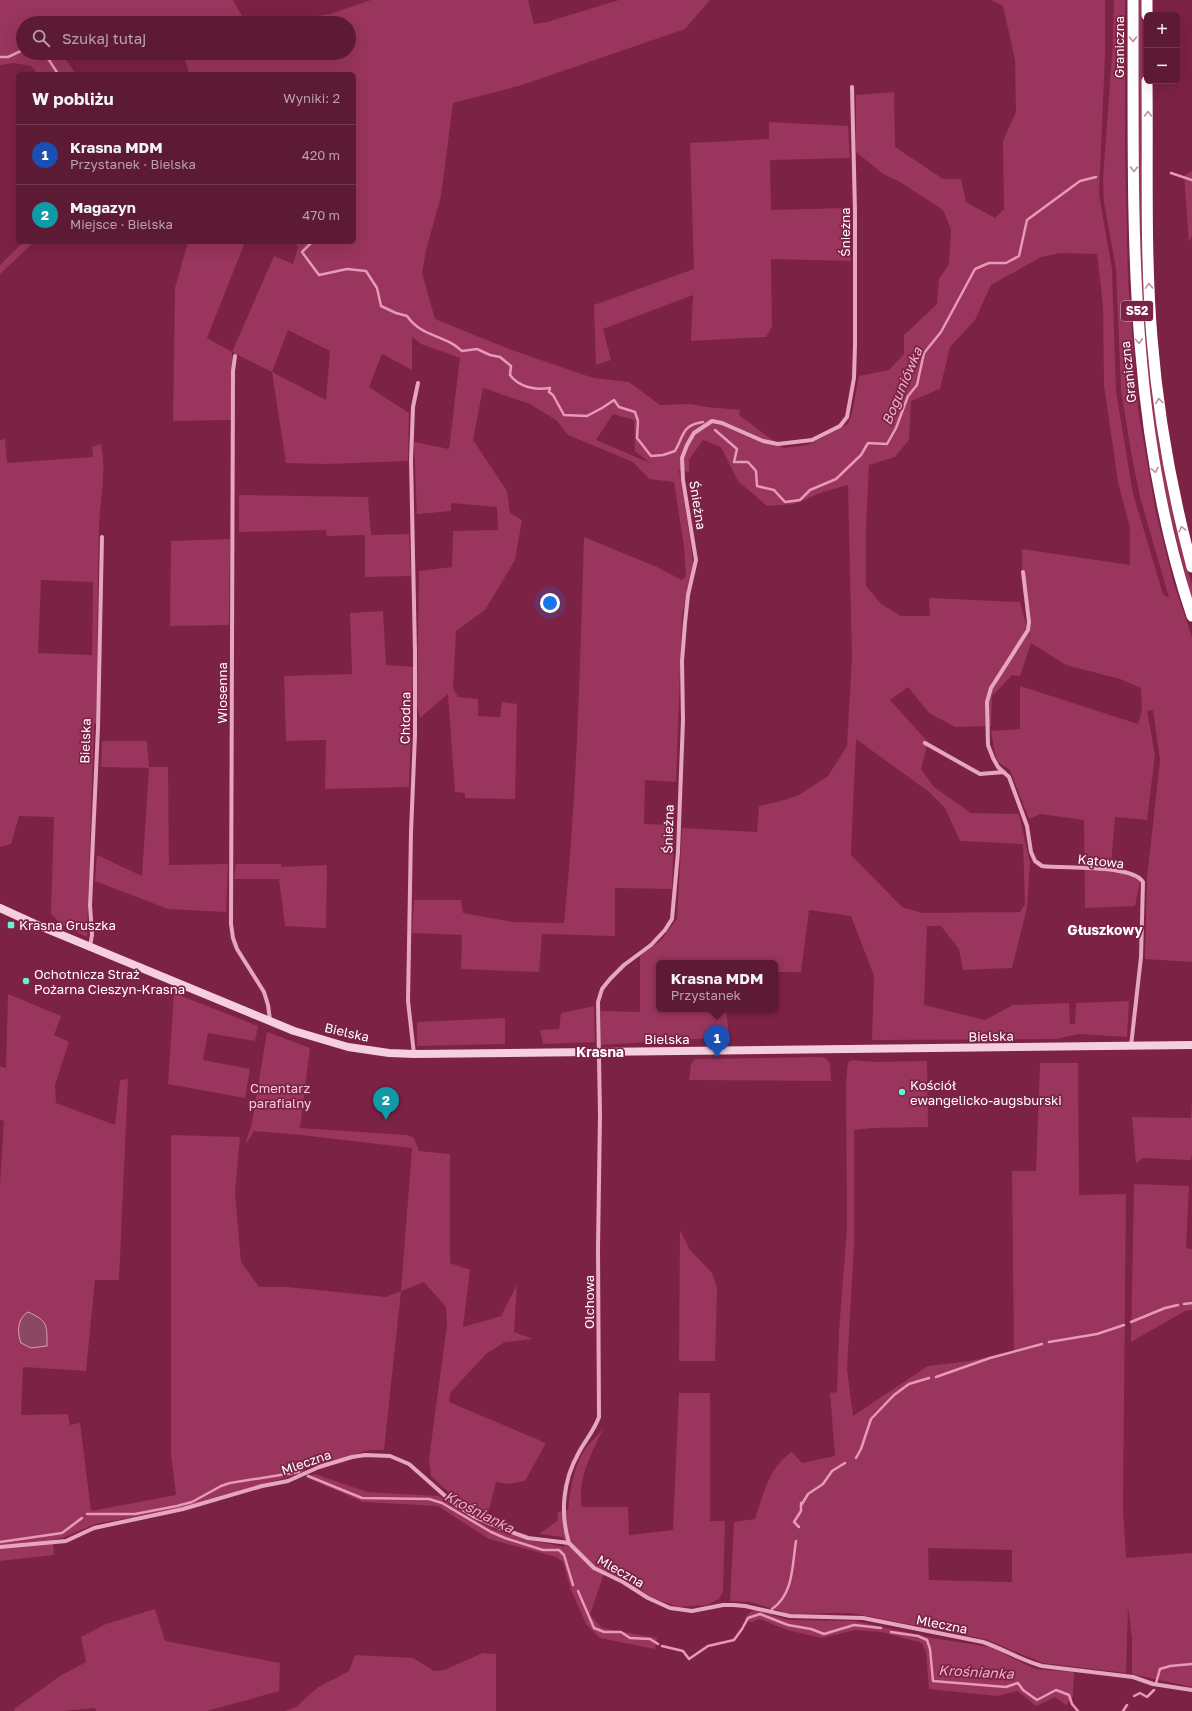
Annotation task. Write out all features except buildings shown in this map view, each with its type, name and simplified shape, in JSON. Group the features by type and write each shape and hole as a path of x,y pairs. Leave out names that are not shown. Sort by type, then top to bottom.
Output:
{"highway":[{"name":"Graniczna","path":"1133,0 1134,253 1137,321 1142,378 1148,429 1162,501 1176,561 1192,616"},
{"path":"1147,0 1147,12"},
{"name":"Graniczna","path":"1148,84 1149,271 1155,367 1170,474 1192,567"}],"street":[{"name":"Śnieżna","path":"599,1051 598,1002 602,988 624,965 651,945 665,930 672,919 676,884 683,720 682,661 688,596 696,560 683,480 682,458 687,445 694,433 712,421 722,423 763,441 778,444 812,440 840,426 847,418 854,378 855,345 855,211 852,87"},
{"name":"Wiosenna","path":"235,356 233,371 231,924 233,938 237,949 264,992 268,1005 270,1021"},
{"name":"Chłodna","path":"414,1054 408,1001 411,832 415,727 415,644 411,460 413,407 418,383"},
{"name":"Bielska","path":"90,946 92,935 90,904 98,727 102,537"},
{"name":"Kątowa","path":"1022,572 1029,622 1028,630 991,688 987,702 988,745 993,758 1009,777 1027,826 1031,852 1035,861 1042,866 1050,867 1116,870 1137,876 1143,882 1141,957 1131,1046"},
{"path":"925,743 980,774 1004,772"},
{"name":"Bielska","path":"0,908 35,924 294,1031 348,1047 389,1053 414,1054 1192,1045"},
{"name":"Olchowa","path":"569,1543 564,1518 564,1501 568,1480 573,1464 579,1452 595,1429 599,1417 599,1051"},
{"name":"Mleczna","path":"0,1547 66,1541 94,1528 183,1509 262,1486 288,1481 319,1467 345,1459 377,1454 390,1456 409,1464 452,1502 486,1522 528,1538 569,1543 594,1568 624,1582 652,1600 670,1608 692,1611 723,1605 734,1605 790,1616 863,1618 983,1642 996,1646 1028,1662 1042,1666 1133,1676 1153,1684 1192,1690"}],"green space":[{"path":"0,0 233,0 242,16 16,16 16,60 66,60 75,72 36,72 31,66 14,63 0,65"},
{"path":"371,0 528,0 534,24 547,22 619,0 710,0 685,29 522,85 453,103 441,196 426,250 422,273 435,319 509,349 593,378 629,382 660,405 690,404 740,410 739,415 783,448 808,445 848,424 852,413 859,376 889,370 904,354 904,335 937,304 939,279 949,264 951,229 943,210 900,182 883,174 856,152 856,95 894,92 895,147 943,179 961,179 966,202 995,218 1004,209 1003,141 1016,112 1015,60 1003,6 991,0 1105,0 1105,56 1099,195 1112,268 1116,391 1133,494 1163,594 1169,598 1140,497 1131,452 1121,390 1116,269 1104,203 1103,179 1113,42 1114,0 1125,0 1125,149 1128,280 1138,409 1156,513 1173,581 1192,637 1192,962 1145,959 1147,878 1160,760 1153,710 1147,711 1155,755 1147,820 1115,817 1111,866 1141,876 1135,906 1085,908 1084,820 1040,814 1029,819 1010,770 998,762 991,731 1020,729 1020,686 1138,724 1142,711 1141,688 1120,679 1066,665 1031,643 1020,676 1012,675 992,696 991,726 955,727 929,713 908,687 890,700 928,742 921,769 934,787 971,813 1019,814 1030,863 1027,908 1012,968 963,970 959,949 941,926 927,926 924,1005 985,1020 1013,1005 1069,1003 1070,1024 1075,1024 1076,1003 1129,1001 1127,1037 1078,1034 1057,1039 872,1040 874,976 851,916 809,910 801,972 778,972 778,960 656,960 656,1012 726,1012 729,1037 601,1045 601,1011 640,1012 640,956 661,940 677,919 682,828 757,832 759,806 799,795 828,776 847,746 852,658 848,485 823,492 794,504 767,506 738,481 721,447 703,440 689,460 689,472 679,470 693,564 682,616 676,782 645,780 644,824 674,825 672,889 615,888 615,936 542,934 539,972 461,969 462,935 412,933 414,900 461,900 463,913 513,922 564,923 575,779 584,537 657,567 682,580 686,576 684,547 674,482 649,479 633,462 568,435 556,420 530,404 483,388 473,440 507,491 510,513 522,520 515,560 485,610 456,631 453,688 458,697 478,699 478,716 500,717 502,702 517,704 515,799 465,798 465,793 455,792 448,694 420,718 417,705 419,571 452,567 453,531 498,530 497,507 451,503 451,511 417,514 414,442 449,449 460,358 421,344 412,337 412,370 382,354 369,387 409,413 408,461 326,464 286,463 272,372 232,352 274,256 293,264 298,247 296,244 356,244 356,72 188,72 185,60 356,60 356,16 316,16 330,14","holes":["1060,253 1097,254 1103,306 1104,385 1118,482 1130,528 1130,565 1022,549 1022,566 1030,639 1020,602 929,598 930,616 901,616 881,604 866,586 866,527 869,465 895,457 909,440 911,401 940,389 950,347 975,320 991,285 1041,257","288,330 330,351 326,400 272,372","613,414 634,420 635,451 650,463 596,440","856,739 929,792 945,808 960,841 1023,844 1025,904 1020,912 922,913 902,907 851,855"]},
{"path":"1138,0 1142,0 1144,275 1184,556 1192,585 1192,599 1164,487 1154,430 1147,373 1143,326 1139,233"},
{"path":"769,122 848,126 850,158 770,160 771,210 848,208 851,261 771,259 772,327 766,337 691,341 693,295 603,329 611,360 596,365 594,305 694,269 690,143 769,139"},
{"path":"1192,171 1192,236 1189,242 1184,176"},
{"path":"21,244 32,244 0,274 0,265"},
{"path":"187,244 244,244 207,338 232,352 231,420 173,421 175,288"},
{"path":"5,439 7,463 93,457 92,447 101,444 103,454 99,526 96,723 94,724 87,937 65,927 51,914 54,817 19,816 11,844 0,847 0,440","holes":["41,580 93,582 92,655 38,653"]},
{"path":"239,495 368,497 371,535 409,534 411,576 365,577 365,535 327,536 326,530 239,532"},
{"path":"230,539 229,625 170,626 171,541"},
{"path":"383,611 386,665 413,667 409,787 325,789 326,740 286,741 284,676 352,674 350,613"},
{"path":"102,741 147,741 149,767 168,767 169,865 228,864 226,912 168,909 95,881 97,855 142,876 149,768 101,767"},
{"path":"236,864 281,864 282,867 327,865 326,928 285,926 279,879 234,879"},
{"path":"174,993 258,1026 255,1041 208,1033 203,1060 250,1069 245,1098 168,1084"},
{"path":"8,994 61,1016 54,1035 69,1042 55,1085 56,1103 115,1125 120,1080 128,1079 119,1280 95,1280 86,1371 23,1367 21,1415 68,1414 70,1425 80,1423 91,1511 176,1495 171,1454 171,1135 240,1137 235,1193 241,1262 259,1287 288,1287 386,1297 401,1291 384,1450 369,1450 315,1466 317,1459 303,1466 305,1472 176,1509 95,1524 65,1537 53,1540 54,1555 0,1561 0,1185 4,1121 0,1120 0,1066 6,1068","holes":["28,1312 35,1315 45,1324 47,1346 30,1348 21,1343"]},
{"path":"594,1006 595,1042 543,1044 540,1030 559,1029 561,1013"},
{"path":"505,1018 505,1044 417,1046 417,1022"},
{"name":"Cmentarz parafialny","path":"267,1032 310,1048 300,1128 407,1135 414,1138 419,1151 450,1154 450,1263 470,1270 463,1327 501,1316 517,1285 514,1332 533,1339 505,1342 486,1354 450,1393 449,1402 546,1443 525,1481 508,1484 496,1482 487,1518 455,1498 431,1476 429,1459 447,1324 446,1307 424,1282 401,1291 412,1148 254,1131 245,1145 252,1123"},
{"path":"826,1058 830,1064 831,1081 689,1080 691,1064 695,1059"},
{"path":"853,1060 873,1062 927,1061 928,1127 873,1128 854,1130 854,1245 847,1369 853,1416 928,1366 970,1361 1014,1352 1012,1171 1036,1171 1040,1063 1078,1063 1079,1195 1126,1194 1123,1507 1126,1558 1192,1553 1192,1687 1132,1674 1132,1639 1128,1607 1126,1673 1043,1663 985,1639 851,1613 790,1614 750,1602 730,1601 734,1522 755,1519 764,1491 772,1473 784,1458 792,1452 802,1463 835,1456 830,1393 837,1392 839,1332 847,1227 846,1082 848,1062","holes":["928,1548 1012,1550 1012,1582 929,1580"]},
{"path":"1192,1099 1191,1160 1143,1158 1136,1163 1132,1117 1191,1118"},
{"path":"1134,1184 1189,1186 1186,1248 1192,1249 1192,1310 1185,1311 1131,1342"},
{"path":"680,1230 690,1250 712,1273 717,1288 715,1361 679,1361"},
{"path":"679,1393 710,1393 710,1521 725,1521 723,1592 719,1599 707,1605 679,1607 652,1598 629,1582 607,1572 603,1576 590,1615 602,1628 657,1638 655,1649 600,1638 586,1624 571,1590 563,1562 556,1557 489,1539 438,1506 363,1502 305,1477 315,1474 367,1492 439,1496 463,1513 492,1529 529,1540 565,1547 563,1537 539,1534 557,1521 558,1512 568,1510 572,1482 578,1462 591,1442 603,1429 583,1476 581,1486 582,1507 628,1507 629,1535 673,1530"},
{"path":"155,1609 165,1641 280,1663 279,1691 207,1711 96,1711 95,1708 63,1711 14,1711 14,1709 60,1676 86,1662 81,1637 106,1624"},
{"path":"756,1610 788,1620 855,1621 932,1638 990,1647 1035,1669 1074,1672 1073,1696 1066,1705 1055,1697 1036,1706 1018,1691 997,1696 929,1689 926,1652 922,1643 882,1632 855,1630 822,1638 787,1630 760,1619 751,1622 744,1620 750,1612"},
{"path":"483,1653 496,1654 496,1711 285,1711 296,1707 317,1688 349,1671 355,1655 413,1658 434,1671 444,1670"}],"shaded area":[{"path":"28,1312 35,1315 45,1324 47,1346 31,1348 21,1343 19,1326 22,1318"}],"waterway":[{"name":"Boguniówka","path":"0,57 8,57 16,53"},
{"name":"Boguniówka","path":"49,60 57,72"},
{"name":"Boguniówka","path":"1171,173 1192,180"},
{"name":"Boguniówka","path":"715,430 737,449 734,462 748,462 756,471 757,486 774,490 785,502 800,500 810,490 836,479 861,455 868,443 887,444 896,428 908,396 917,385 924,353 941,332 975,269 989,263 1006,263 1019,256 1027,220 1080,181 1096,177"},
{"name":"Boguniówka","path":"310,244 302,252 319,275 347,269 366,271 377,288 381,306 407,316 416,326 451,343 462,351 477,349 490,355 500,357 511,366 510,375 518,383 539,389 550,388 549,392 553,395 564,415 587,416 614,400 619,407 635,412 638,421 637,438 651,456 663,455 675,451 687,428 696,423 703,422"},
{"path":"1184,1304 1192,1303"},
{"path":"1131,1322 1165,1308 1178,1305"},
{"path":"1049,1342 1097,1334 1124,1325"},
{"path":"936,1377 990,1358 1042,1344"},
{"path":"856,1458 861,1449 871,1419 894,1395 909,1384 929,1378"},
{"path":"799,1527 794,1522 801,1511 801,1503 802,1504 808,1494 823,1484 832,1471 845,1463"},
{"name":"Krośnianka","path":"87,1514 135,1514 177,1506 192,1502 221,1486 230,1483 299,1472"},
{"name":"Krośnianka","path":"308,1476 362,1498 429,1499 442,1503 491,1532 505,1538 543,1550 559,1550 564,1555 573,1585"},
{"name":"Krośnianka","path":"0,1542 62,1533 82,1518"},
{"path":"772,1609 779,1603 788,1587 791,1578 796,1541"},
{"name":"Krośnianka","path":"578,1591 594,1628 604,1632 621,1632 630,1638 650,1639 658,1644"},
{"name":"Krośnianka","path":"662,1646 683,1651 689,1659 708,1646 734,1640 748,1618 760,1614 788,1625 811,1629 824,1634 854,1625 881,1628"},
{"name":"Krośnianka","path":"891,1632 918,1636 927,1640 930,1649 933,1681 1006,1687 1018,1683 1023,1690 1037,1700 1056,1690 1069,1695 1072,1704 1078,1711"},
{"name":"Krośnianka","path":"1156,1683 1160,1669 1170,1666 1192,1664"},
{"name":"Krośnianka","path":"1134,1696 1140,1693 1147,1697 1154,1690"},
{"name":"Krośnianka","path":"1123,1711 1127,1705"}],"place":[{"name":"Krasna Gruszka","path":"11,925"},
{"name":"Ochotnicza Straż Pożarna Cieszyn-Krasna","path":"26,981"},
{"name":"Krasna MDM","path":"717,1058"},
{"name":"Kościół ewangelicko-augsburski","path":"902,1092"},
{"name":"Magazyn","path":"386,1120"}],"district":[{"name":"Głuszkowy","path":"1105,930"},
{"name":"Krasna","path":"600,1052"}]}
